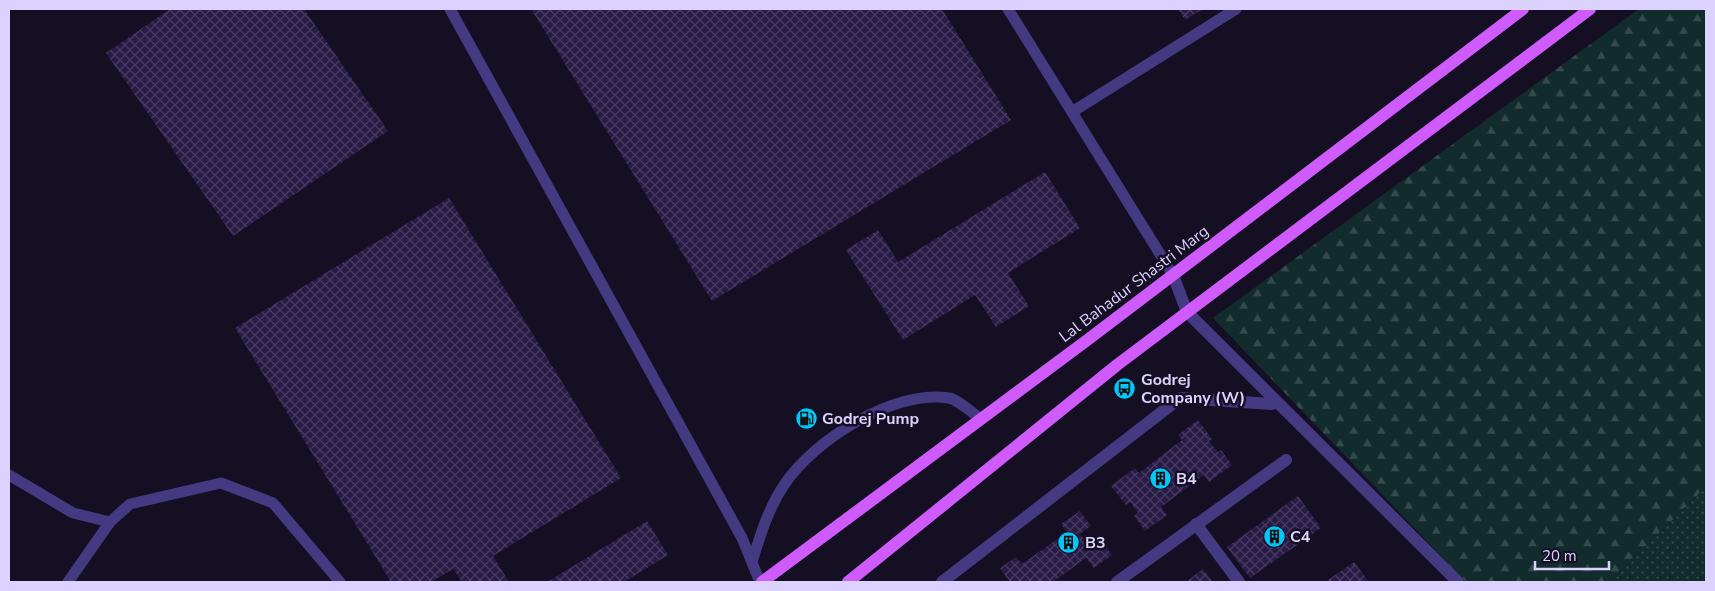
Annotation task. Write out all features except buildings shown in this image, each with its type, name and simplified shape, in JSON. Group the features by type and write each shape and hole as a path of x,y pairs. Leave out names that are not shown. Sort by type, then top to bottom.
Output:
{"main road":[{"name":"Lal Bahadur Shastri Marg","path":"761,582 1173,275 1523,9"},
{"path":"848,582 1117,365 1590,9"}],"street":[{"path":"1173,275 1187,312 1452,580"},
{"path":"942,582 1180,398 1272,404"},
{"path":"1117,582 1286,460"},
{"path":"1196,524 1239,582"}],"lane":[{"path":"450,9 742,538 761,582"},
{"path":"1008,9 1173,275"},
{"path":"1072,112 1236,9"},
{"path":"752,562 764,524 784,485 805,460 829,440 871,413 916,398 951,398 981,419"},
{"path":"9,475 72,513 110,522"},
{"path":"68,582 110,522 130,504 221,483 272,503 340,582"}],"green space":[{"path":"1639,9 1706,9 1706,487 1610,582 1466,582 1213,318"},
{"path":"1706,487 1706,582 1610,582"}],"place":[{"name":"Godrej Company (W)","path":"1125,389"},
{"name":"Godrej Pump","path":"806,419"},
{"name":"B4","path":"1160,479"},
{"name":"C4","path":"1274,537"},
{"name":"B3","path":"1069,543"}]}
